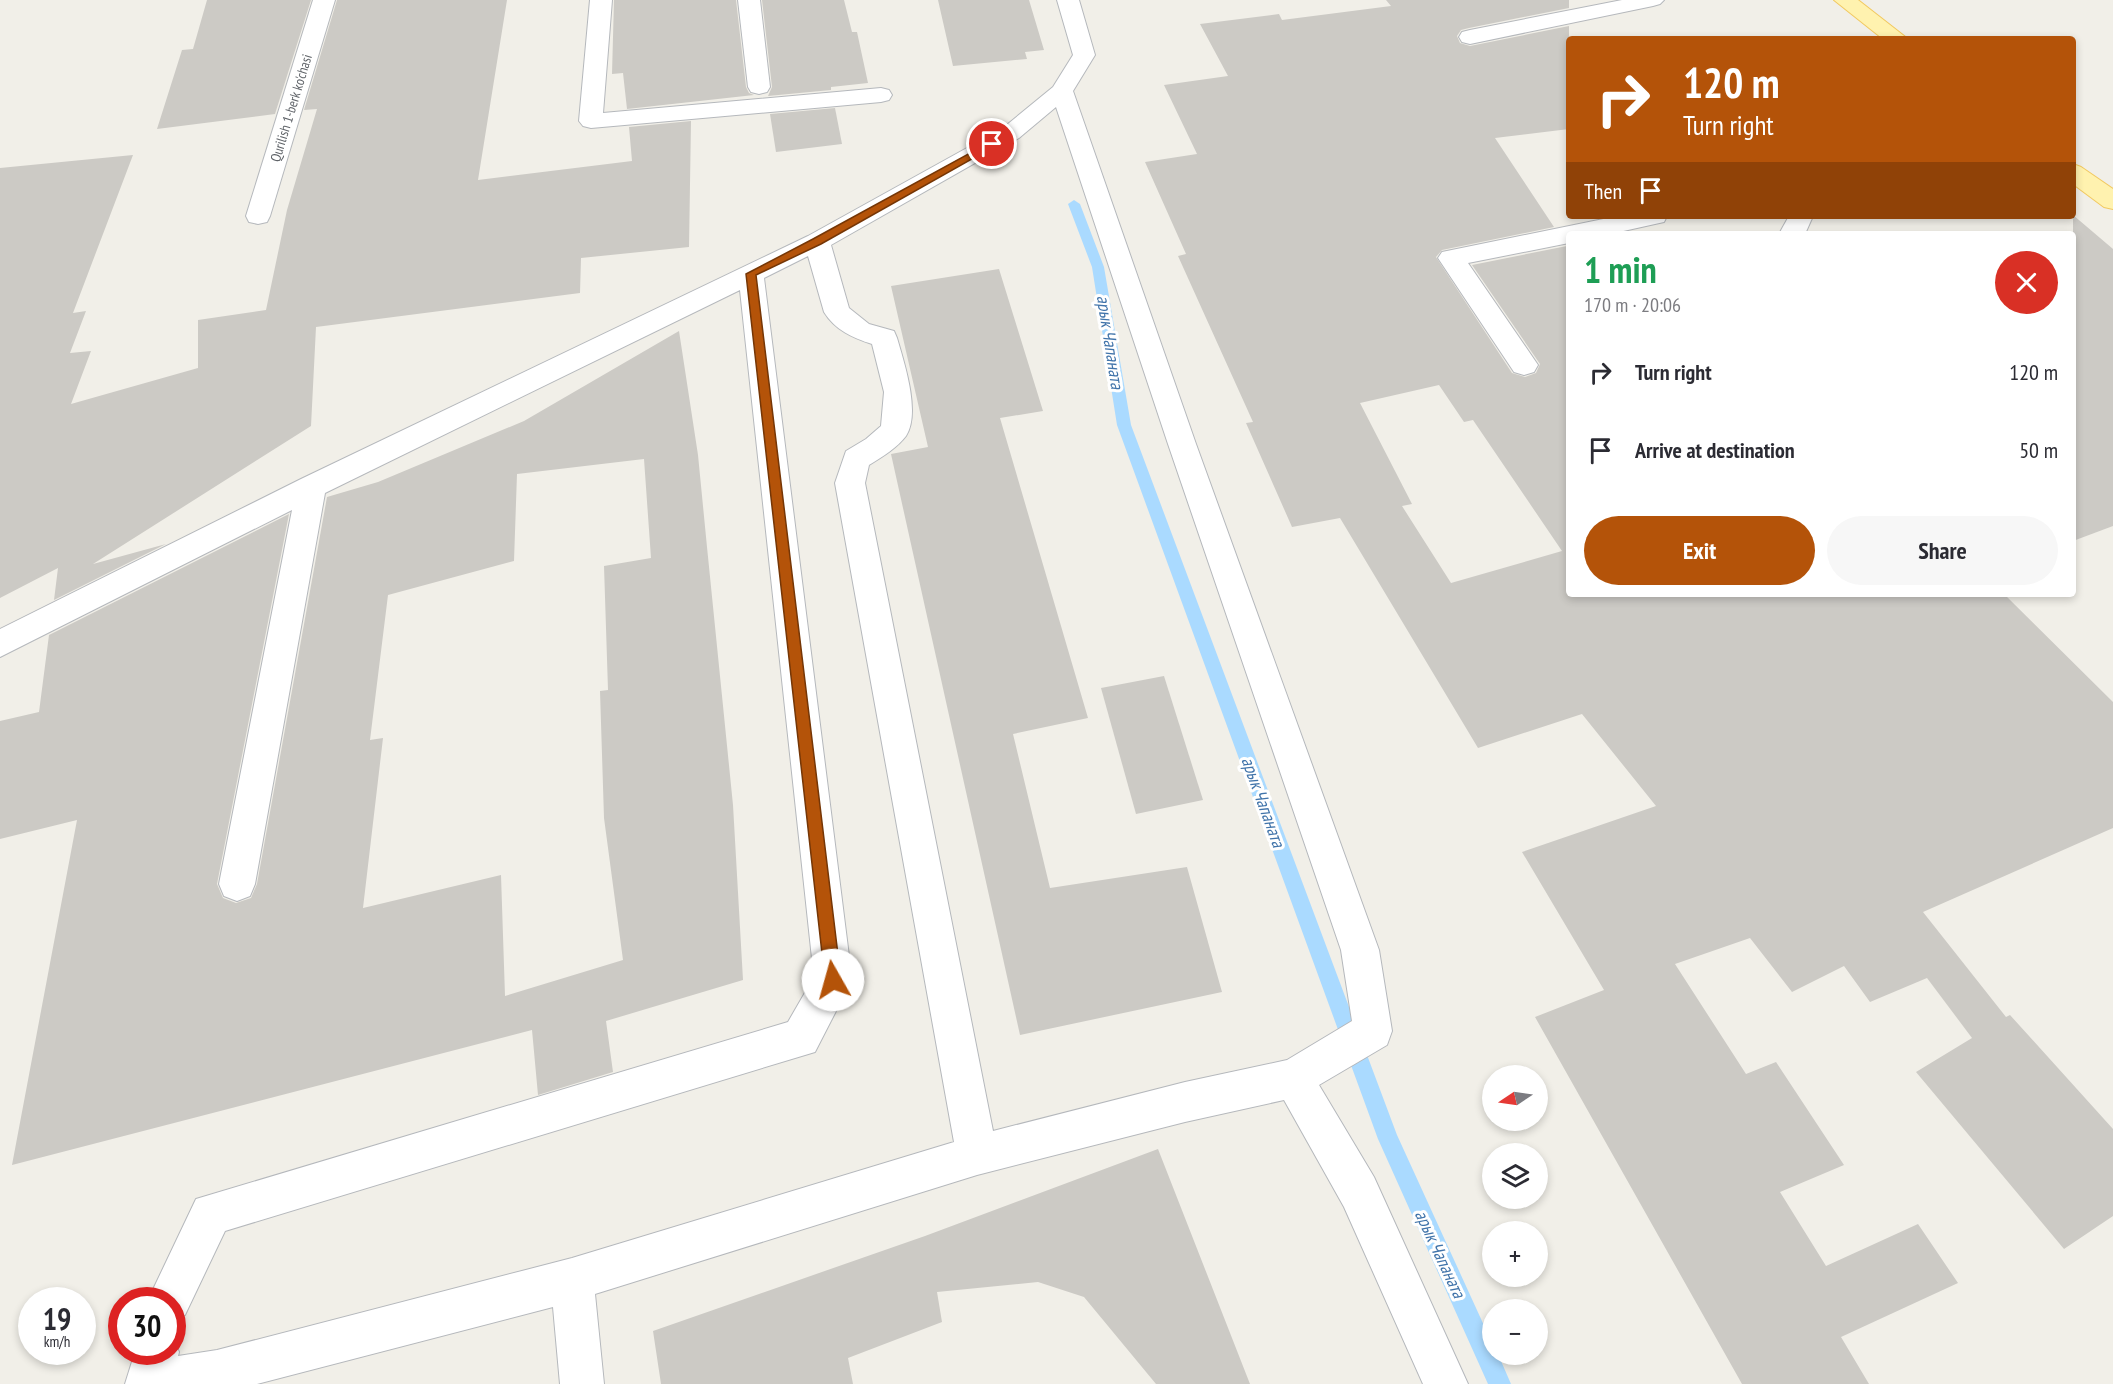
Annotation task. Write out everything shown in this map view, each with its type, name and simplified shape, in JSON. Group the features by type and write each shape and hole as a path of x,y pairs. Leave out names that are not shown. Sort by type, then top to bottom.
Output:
{"main road":[{"path":"1845,0 1893,36"},
{"path":"2076,174 2113,201"}],"street":[{"name":"Qurilish 1-berk ko'chasi","path":"258,216 324,0"},
{"path":"600,0 591,121 881,95"},
{"path":"749,0 759,87"},
{"path":"0,644 311,487 817,242 1011,133 1062,91 1084,55 1068,0"},
{"path":"1470,37 1653,0"},
{"path":"153,1365 148,1384 217,1372 572,1280 977,1155 1298,1076 1373,1031 1360,950 1182,444 1062,91"},
{"path":"1585,231 1640,219"},
{"path":"1524,365 1451,258 1566,235"},
{"path":"817,242 837,312 860,331 884,338 898,392 896,430 876,447 855,459 849,483 977,1155"},
{"path":"176,1287 211,1214 801,1038 833,980 751,274"},
{"path":"237,884 311,487"},
{"path":"1298,1076 1359,1192 1446,1384"},
{"path":"572,1280 582,1384"}],"building":[{"path":"207,0 311,0 275,114 157,129 182,50 193,49"},
{"path":"337,0 507,0 478,180 632,161 629,127 691,121 689,247 581,258 580,293 316,327 311,426 93,564 166,544 54,600 58,568 0,598 0,168 133,155 73,313 86,311 70,353 91,351 71,404 198,368 198,320 266,310 287,210 317,109 304,110"},
{"path":"614,0 736,0 746,87 749,93 754,95 627,109 623,73 612,74"},
{"path":"762,0 844,0 852,32 857,32 868,83 831,87 831,90 768,96 772,87"},
{"path":"938,0 1029,0 1044,50 1025,52 1027,59 953,66"},
{"path":"1386,0 1569,0 1569,8 1461,30 1457,36 1460,43 1470,46 1569,26 1569,36 1566,36 1566,129 1495,138 1554,227 1442,250 1436,257 1512,373 1525,377 1536,373 1540,364 1472,265 1566,246 1566,597 2007,597 2113,702 2113,828 1923,912 2006,1017 2010,1015 2113,1129 2113,1216 2064,1249 1916,1072 1972,1038 1927,978 1870,1002 1844,966 1792,992 1750,938 1675,964 1746,1074 1776,1062 1844,1165 1780,1192 1826,1266 1918,1224 1958,1283 1841,1337 1869,1384 1742,1384 1535,1017 1604,990 1522,852 1656,806 1582,714 1478,748 1340,518 1292,527 1246,423 1253,422 1178,256 1186,254 1145,162 1197,154 1164,85 1228,76 1200,24 1279,14 1282,20 1391,6","holes":["1439,385 1464,422 1473,420 1562,551 1451,583 1402,506 1412,504 1360,403"]},
{"path":"835,108 842,144 776,152 770,114"},
{"path":"2076,218 2113,249 2113,526 2076,540 2076,231 2073,231 2073,219"},
{"path":"999,269 1043,411 1000,418 1088,718 1013,734 1050,888 1187,867 1222,992 1020,1035 891,454 928,447 891,286"},
{"path":"679,331 698,455 733,805 743,980 606,1021 613,1072 538,1095 532,1030 12,1165 77,820 0,839 0,721 39,712 49,635 289,514 217,884 223,898 236,903 251,898 257,884 327,497 378,482 524,421","holes":["644,459 651,558 604,566 608,690 600,691 604,818 623,960 505,996 501,875 363,908 383,738 370,740 388,595 514,561 517,474"]},
{"path":"1164,676 1203,800 1136,814 1101,688"},
{"path":"1158,1149 1250,1384 1156,1384 1084,1297 1038,1282 937,1292 942,1322 848,1358 853,1384 661,1384 653,1331 925,1236"}],"waterway":[{"name":"арык Чапаната","path":"1074,204 1098,267 1124,425 1388,1139 1500,1384"}],"route":[{"path":"833,980 751,274 817,242 992,144"}]}
